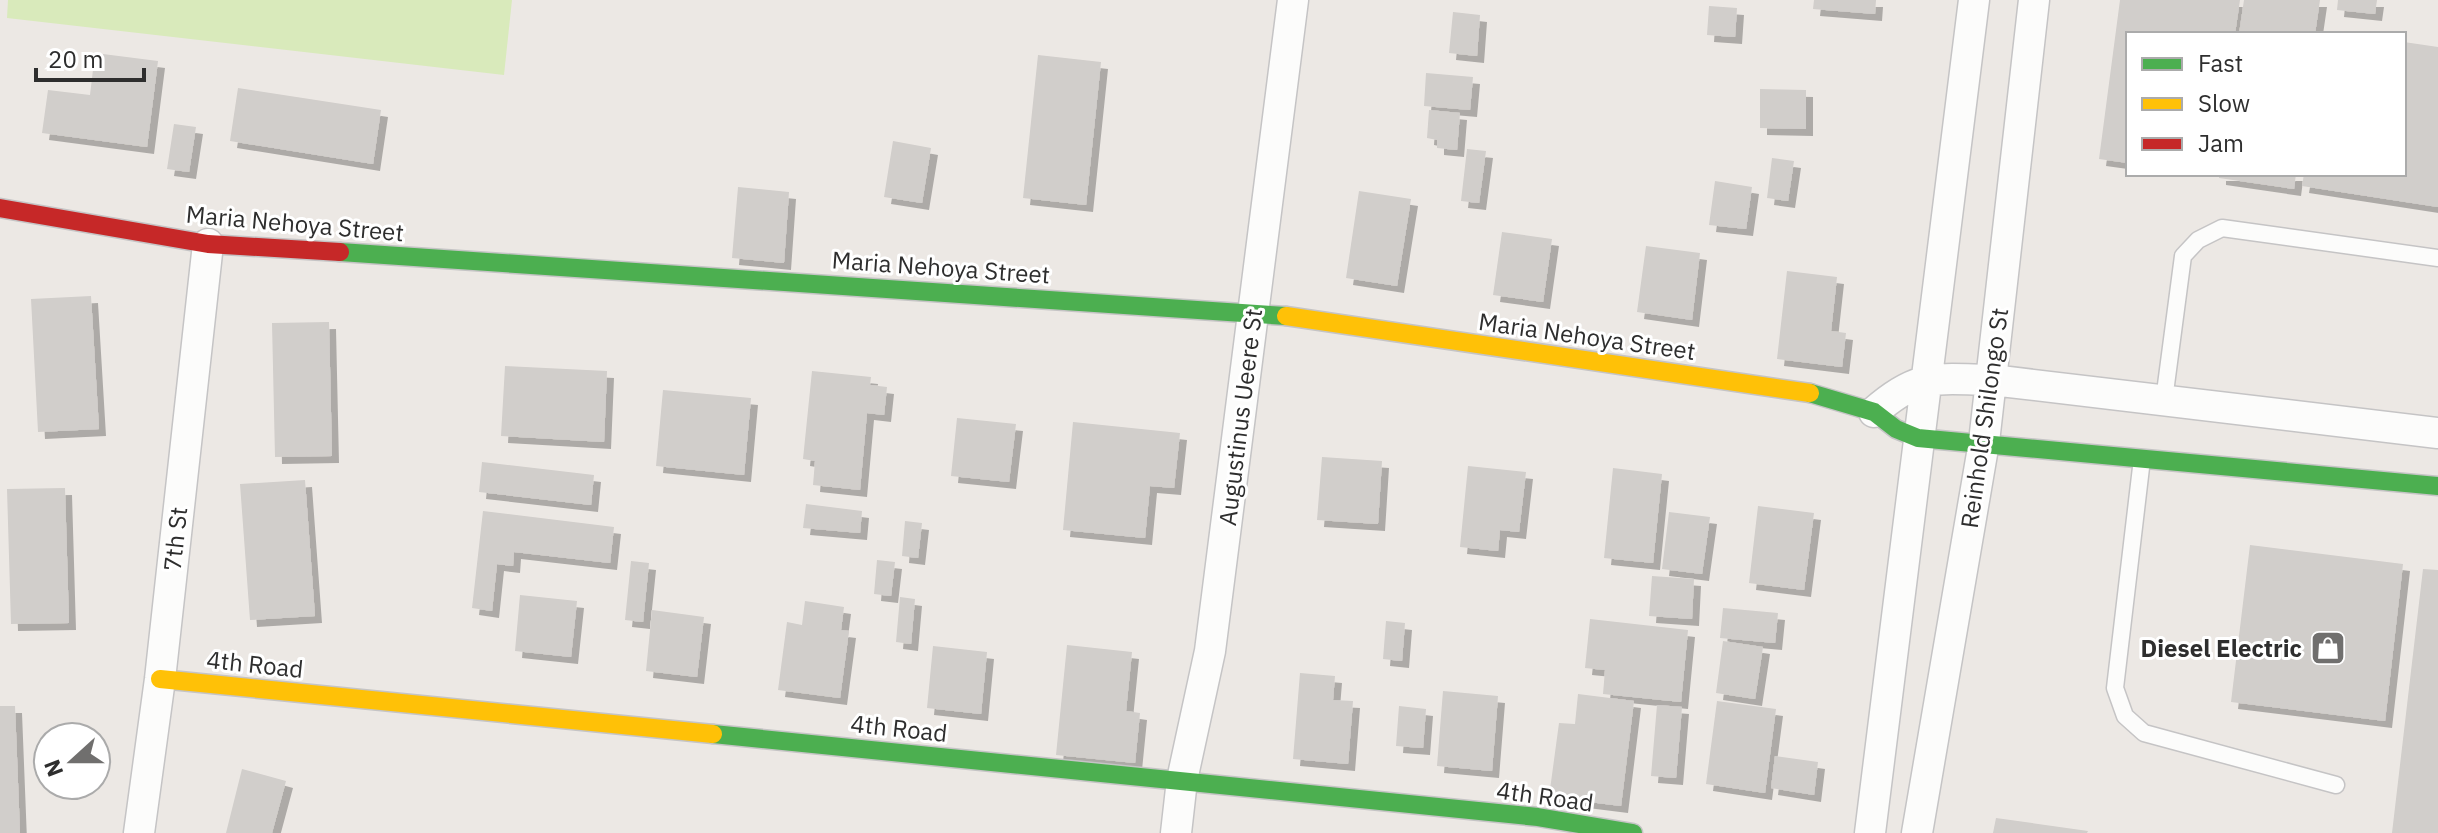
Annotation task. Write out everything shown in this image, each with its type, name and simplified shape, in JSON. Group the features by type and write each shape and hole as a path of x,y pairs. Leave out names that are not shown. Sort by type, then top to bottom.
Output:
{"street":[{"name":"Augustinus Ueere St","path":"1176,833 1182,780 1210,651 1293,0"},
{"path":"1870,833 1974,0"},
{"name":"Reinhold Shilongo St","path":"1917,833 1984,442 2034,0"},
{"name":"Maria Nehoya Street","path":"0,208 208,244 1253,311 1828,396 1874,412 1896,429 1918,438"},
{"name":"7th St","path":"139,833 160,679 208,244"},
{"path":"1874,412 1897,392 1927,379 1992,380 2438,433"},
{"path":"1918,438 2438,486"},
{"name":"4th Road","path":"160,679 1538,817 1633,833"}],"lane":[{"path":"2164,400 2183,256 2198,240 2222,228 2438,258"},
{"path":"2142,458 2115,688 2125,716 2144,733 2336,785"}],"green space":[{"path":"8,0 512,0 504,75 7,18"}],"building":[{"path":"1814,0 1876,0 1875,14 1813,9"},
{"path":"2120,0 2240,0 2235,32 2126,32 2126,163 2099,159"},
{"path":"2244,0 2320,0 2315,32 2239,32"},
{"path":"2338,0 2377,0 2375,14 2337,10"},
{"path":"1709,6 1737,8 1735,37 1707,35"},
{"path":"1453,12 1480,15 1477,56 1449,53"},
{"path":"2406,42 2438,47 2438,207 2302,186 2304,176 2406,176"},
{"path":"95,53 158,61 147,147 42,133 48,90 90,95"},
{"path":"1038,55 1101,62 1086,205 1023,198"},
{"path":"1426,73 1473,77 1470,110 1424,106"},
{"path":"238,88 381,110 373,164 230,141"},
{"path":"1760,89 1806,90 1806,129 1760,128"},
{"path":"1429,110 1460,113 1457,150 1437,148 1437,140 1427,138"},
{"path":"174,124 196,127 189,172 167,169"},
{"path":"893,141 931,148 922,203 884,197"},
{"path":"1467,149 1486,151 1479,203 1461,201"},
{"path":"1772,158 1794,161 1788,201 1767,198"},
{"path":"2219,176 2296,176 2294,189"},
{"path":"1715,181 1752,187 1746,229 1709,225"},
{"path":"738,187 789,192 784,263 732,258"},
{"path":"1359,191 1411,199 1397,286 1346,278"},
{"path":"1502,232 1552,239 1543,302 1493,295"},
{"path":"1646,246 1700,253 1692,320 1637,312"},
{"path":"1787,271 1837,277 1831,331 1846,333 1842,367 1777,359"},
{"path":"91,296 99,429 38,432 31,299"},
{"path":"329,322 332,456 275,457 272,323"},
{"path":"505,366 607,371 604,442 501,436"},
{"path":"812,371 871,377 870,385 887,387 884,415 867,413 860,490 813,485 815,461 803,459"},
{"path":"663,390 751,398 744,475 656,466"},
{"path":"957,418 1016,424 1009,482 951,476"},
{"path":"1073,422 1180,433 1174,488 1150,486 1145,538 1063,530"},
{"path":"1322,457 1382,461 1378,524 1317,520"},
{"path":"482,462 594,475 591,505 479,492"},
{"path":"1468,466 1526,472 1519,532 1500,530 1498,551 1460,547"},
{"path":"1613,468 1662,474 1653,563 1604,558"},
{"path":"305,480 315,616 250,620 240,484"},
{"path":"65,488 69,623 11,624 7,489"},
{"path":"806,504 862,511 860,533 803,528"},
{"path":"1758,506 1814,513 1804,590 1749,583"},
{"path":"483,511 614,527 610,563 514,552 513,566 497,564 492,611 472,608"},
{"path":"1669,512 1710,517 1702,574 1662,569"},
{"path":"905,521 922,523 918,558 902,556"},
{"path":"2250,545 2403,564 2385,721 2231,702"},
{"path":"877,560 895,562 891,596 874,594"},
{"path":"631,561 649,563 643,622 625,620"},
{"path":"2423,569 2438,570 2438,833 2392,833"},
{"path":"1652,576 1694,579 1692,619 1649,616"},
{"path":"520,595 577,601 571,657 515,651"},
{"path":"900,597 915,599 911,644 896,642"},
{"path":"805,601 844,607 841,630 849,631 840,698 778,690 787,622 802,625"},
{"path":"1723,608 1778,613 1775,643 1720,638"},
{"path":"652,610 704,617 697,677 646,671"},
{"path":"1590,619 1688,630 1681,702 1603,694 1605,670 1585,668"},
{"path":"1386,621 1405,623 1402,661 1383,659"},
{"path":"1723,641 1763,647 1755,699 1716,693"},
{"path":"1067,645 1132,652 1126,711 1140,713 1135,763 1056,755"},
{"path":"933,646 987,652 981,714 927,708"},
{"path":"1300,673 1335,676 1333,700 1353,701 1348,764 1293,759"},
{"path":"1443,691 1498,696 1492,771 1437,766"},
{"path":"1578,694 1634,701 1621,806 1549,797 1559,723 1575,724"},
{"path":"1717,701 1776,709 1765,793 1706,784"},
{"path":"1657,705 1682,707 1676,778 1651,776"},
{"path":"0,706 15,706 20,833 0,833"},
{"path":"1399,706 1426,709 1423,748 1396,746"},
{"path":"1775,756 1818,762 1814,795 1771,788"},
{"path":"242,769 286,781 272,833 226,833"},
{"path":"1996,818 2088,831 1993,833"}],"traffic: fast":[{"path":"340,252 1286,316"},
{"path":"1810,393 1874,412 1896,429 1918,438 2438,486"},
{"path":"713,734 1538,817 1633,833"}],"traffic: slow":[{"path":"1286,316 1810,393"},
{"path":"160,679 713,734"}],"traffic: jam":[{"path":"0,208 208,244 340,252"}],"place":[{"name":"Diesel Electric","path":"2328,648"}]}
